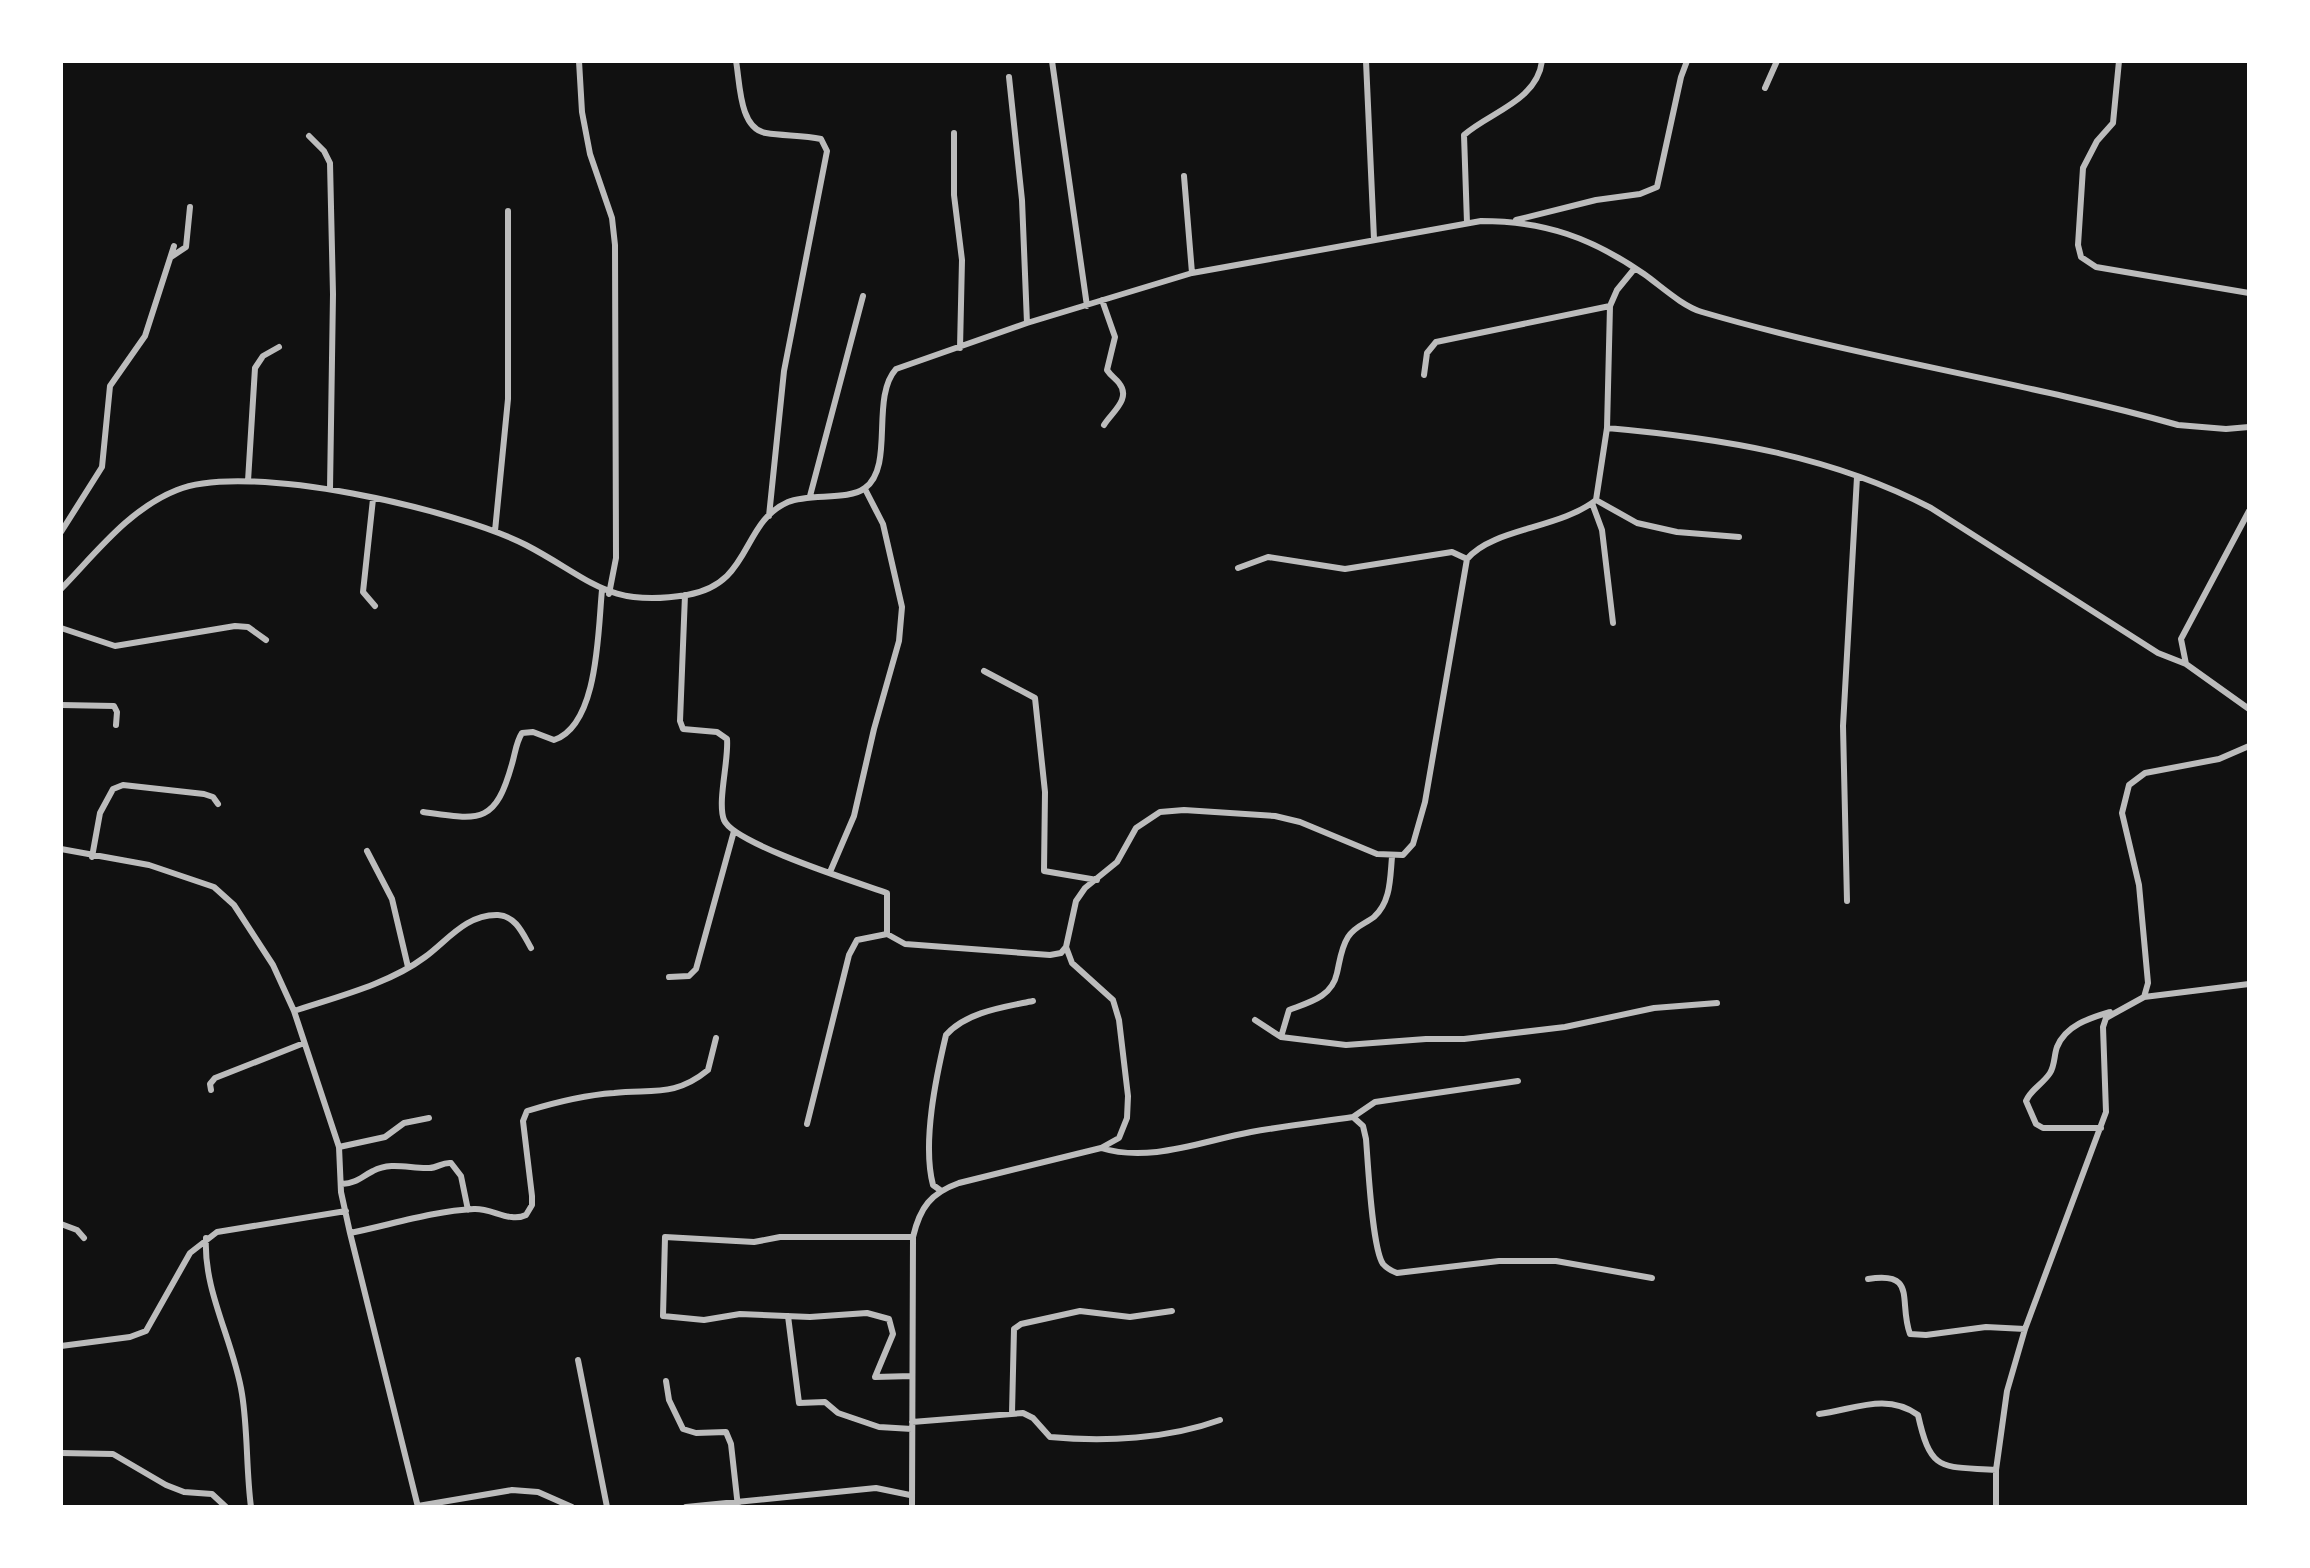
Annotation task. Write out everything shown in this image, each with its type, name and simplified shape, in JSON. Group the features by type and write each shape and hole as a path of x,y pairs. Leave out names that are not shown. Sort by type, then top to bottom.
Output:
{"street":[{"path":"579,61 582,112 590,154 612,218 617,267 616,558 609,594"},
{"path":"736,61 746,114 754,129 766,134 821,139 827,151 783,371 769,516"},
{"path":"1052,61 1087,306"},
{"path":"1367,61 1374,239"},
{"path":"1467,223 1464,135 1479,122 1511,107 1534,83 1542,61"},
{"path":"61,589 145,506 179,489 196,484 248,481 330,489 495,531 526,545 609,594 626,597 685,595 706,591 724,581 769,516 789,502 810,496 853,493 865,489 874,478 878,463 885,388 896,369 1027,323 1192,273 1467,223 1514,221 1596,200 1640,194 1657,187 1681,77 1687,61"},
{"path":"1765,88 1776,61"},
{"path":"2119,61 2113,123 2097,141 2083,168 2078,246 2081,257 2096,267 2249,293"},
{"path":"1009,78 1021,188 1027,323"},
{"path":"954,132 954,195 962,260 960,348"},
{"path":"309,136 324,151 330,163 334,295 330,489"},
{"path":"1184,176 1188,256 1192,273"},
{"path":"170,258 186,247 190,207"},
{"path":"495,531 508,400 508,211"},
{"path":"1514,221 1563,231 1610,250 1698,311 1792,336 2178,425 2225,429 2249,427"},
{"path":"61,532 102,467 110,386 145,337 174,246"},
{"path":"1613,623 1602,530 1594,502 1607,428 1610,306 1617,290 1635,268"},
{"path":"810,496 863,296"},
{"path":"1102,300 1115,337 1107,370 1121,385 1124,394 1118,409 1104,425"},
{"path":"1424,375 1427,352 1436,342 1610,306"},
{"path":"248,481 255,368 263,356 279,346"},
{"path":"1607,428 1671,434 1781,452 1901,493 1931,508 2158,653 2186,664 2249,709"},
{"path":"1847,901 1843,726 1857,477"},
{"path":"830,872 854,816 874,729 899,641 902,607 883,523 865,489"},
{"path":"373,499 363,592 375,606"},
{"path":"1594,502 1637,523 1677,532 1739,537"},
{"path":"912,1507 909,1495 913,1237 926,1201 940,1190 1101,1148 1119,1138 1127,1118 1128,1096 1119,1020 1113,1000 1072,963 1066,947 1076,901 1085,888 1117,862 1136,828 1160,812 1184,810 1275,816 1300,822 1377,855 1403,855 1413,844 1420,826 1467,559 1487,543 1557,522 1594,502"},
{"path":"2186,664 2181,645 2182,634 2249,511"},
{"path":"1238,568 1268,557 1345,569 1452,552 1467,559"},
{"path":"422,811 461,817 490,810 503,796 522,733 527,731 554,740 568,731 587,699 592,678 601,590"},
{"path":"685,595 680,721 683,729 717,732 727,738 723,811 724,820 734,831 761,847 890,895 887,934 905,944 1037,954 1058,954 1066,947"},
{"path":"61,628 110,646 235,626 248,627 266,640"},
{"path":"985,671 1035,698 1045,792 1044,871 1097,880"},
{"path":"61,705 114,706 117,712 116,725"},
{"path":"2144,997 2148,983 2139,886 2122,813 2129,785 2145,773 2219,759 2249,746"},
{"path":"92,857 100,813 113,789 123,785 204,794 213,797 218,804"},
{"path":"669,977 690,976 696,969 734,831"},
{"path":"61,849 92,857 149,865 203,883 221,892 234,905 272,965 294,1011 339,1146 350,1233 418,1507 512,1490 538,1492 558,1504 572,1507"},
{"path":"367,851 392,899 408,967"},
{"path":"1281,1037 1289,1010 1317,1001 1327,992 1334,983 1339,957 1348,937 1359,924 1373,918 1387,901 1392,857"},
{"path":"294,1011 338,997 408,967 432,952 453,930 493,915 502,916 518,925 531,948"},
{"path":"807,1124 849,956 857,940 887,934"},
{"path":"2101,1128 2043,1128 2036,1124 2026,1101 2030,1092 2043,1082 2052,1069 2062,1037 2084,1020 2117,1010 2144,997 2249,984"},
{"path":"940,1190 933,1185 930,1166 932,1119 946,1035 953,1027 993,1009 1032,1001"},
{"path":"1255,1020 1281,1037 1346,1045 1464,1039 1565,1027 1654,1009 1717,1003"},
{"path":"1996,1507 1996,1470 2007,1391 2025,1329 2106,1112 2103,1027 2106,1018 2117,1010"},
{"path":"350,1233 468,1210 489,1209 513,1219 520,1218 530,1211 532,1196 523,1121 527,1111 611,1093 663,1092 683,1087 708,1070 716,1038"},
{"path":"211,1090 210,1084 215,1078 304,1043"},
{"path":"1101,1148 1138,1154 1250,1132 1353,1117 1375,1102 1518,1081"},
{"path":"1353,1117 1363,1126 1366,1139 1377,1242 1382,1263 1388,1269 1397,1273 1499,1261 1556,1261 1652,1278"},
{"path":"339,1146 385,1137 404,1123 429,1118"},
{"path":"342,1184 360,1181 372,1171 385,1168 412,1165 431,1168 451,1163 459,1171 468,1210"},
{"path":"61,1346 130,1337 146,1331 190,1253 206,1238 243,1226 346,1211"},
{"path":"61,1224 77,1230 84,1238"},
{"path":"912,1376 875,1377 893,1334 889,1319 867,1313 788,1316 740,1314 704,1320 663,1317 665,1237 754,1242 780,1237 913,1237"},
{"path":"206,1238 208,1273 242,1395 245,1466 251,1507"},
{"path":"1868,1279 1889,1276 1898,1280 1903,1291 1910,1334 1926,1335 1986,1327 2025,1329"},
{"path":"1012,1413 1014,1329 1021,1324 1080,1311 1130,1317 1172,1311"},
{"path":"788,1316 799,1403 825,1402 838,1413 879,1427 912,1426 1012,1413 1033,1418 1050,1437 1070,1439 1165,1434 1192,1430 1220,1420"},
{"path":"578,1360 607,1507"},
{"path":"666,1381 669,1400 683,1429 695,1433 726,1432 731,1444 738,1504"},
{"path":"1819,1414 1850,1410 1865,1404 1899,1405 1918,1415 1920,1433 1939,1463 1950,1467 1996,1470"},
{"path":"61,1453 113,1454 166,1485 184,1492 212,1494 226,1507"},
{"path":"686,1507 738,1504 876,1488 909,1495"}]}
